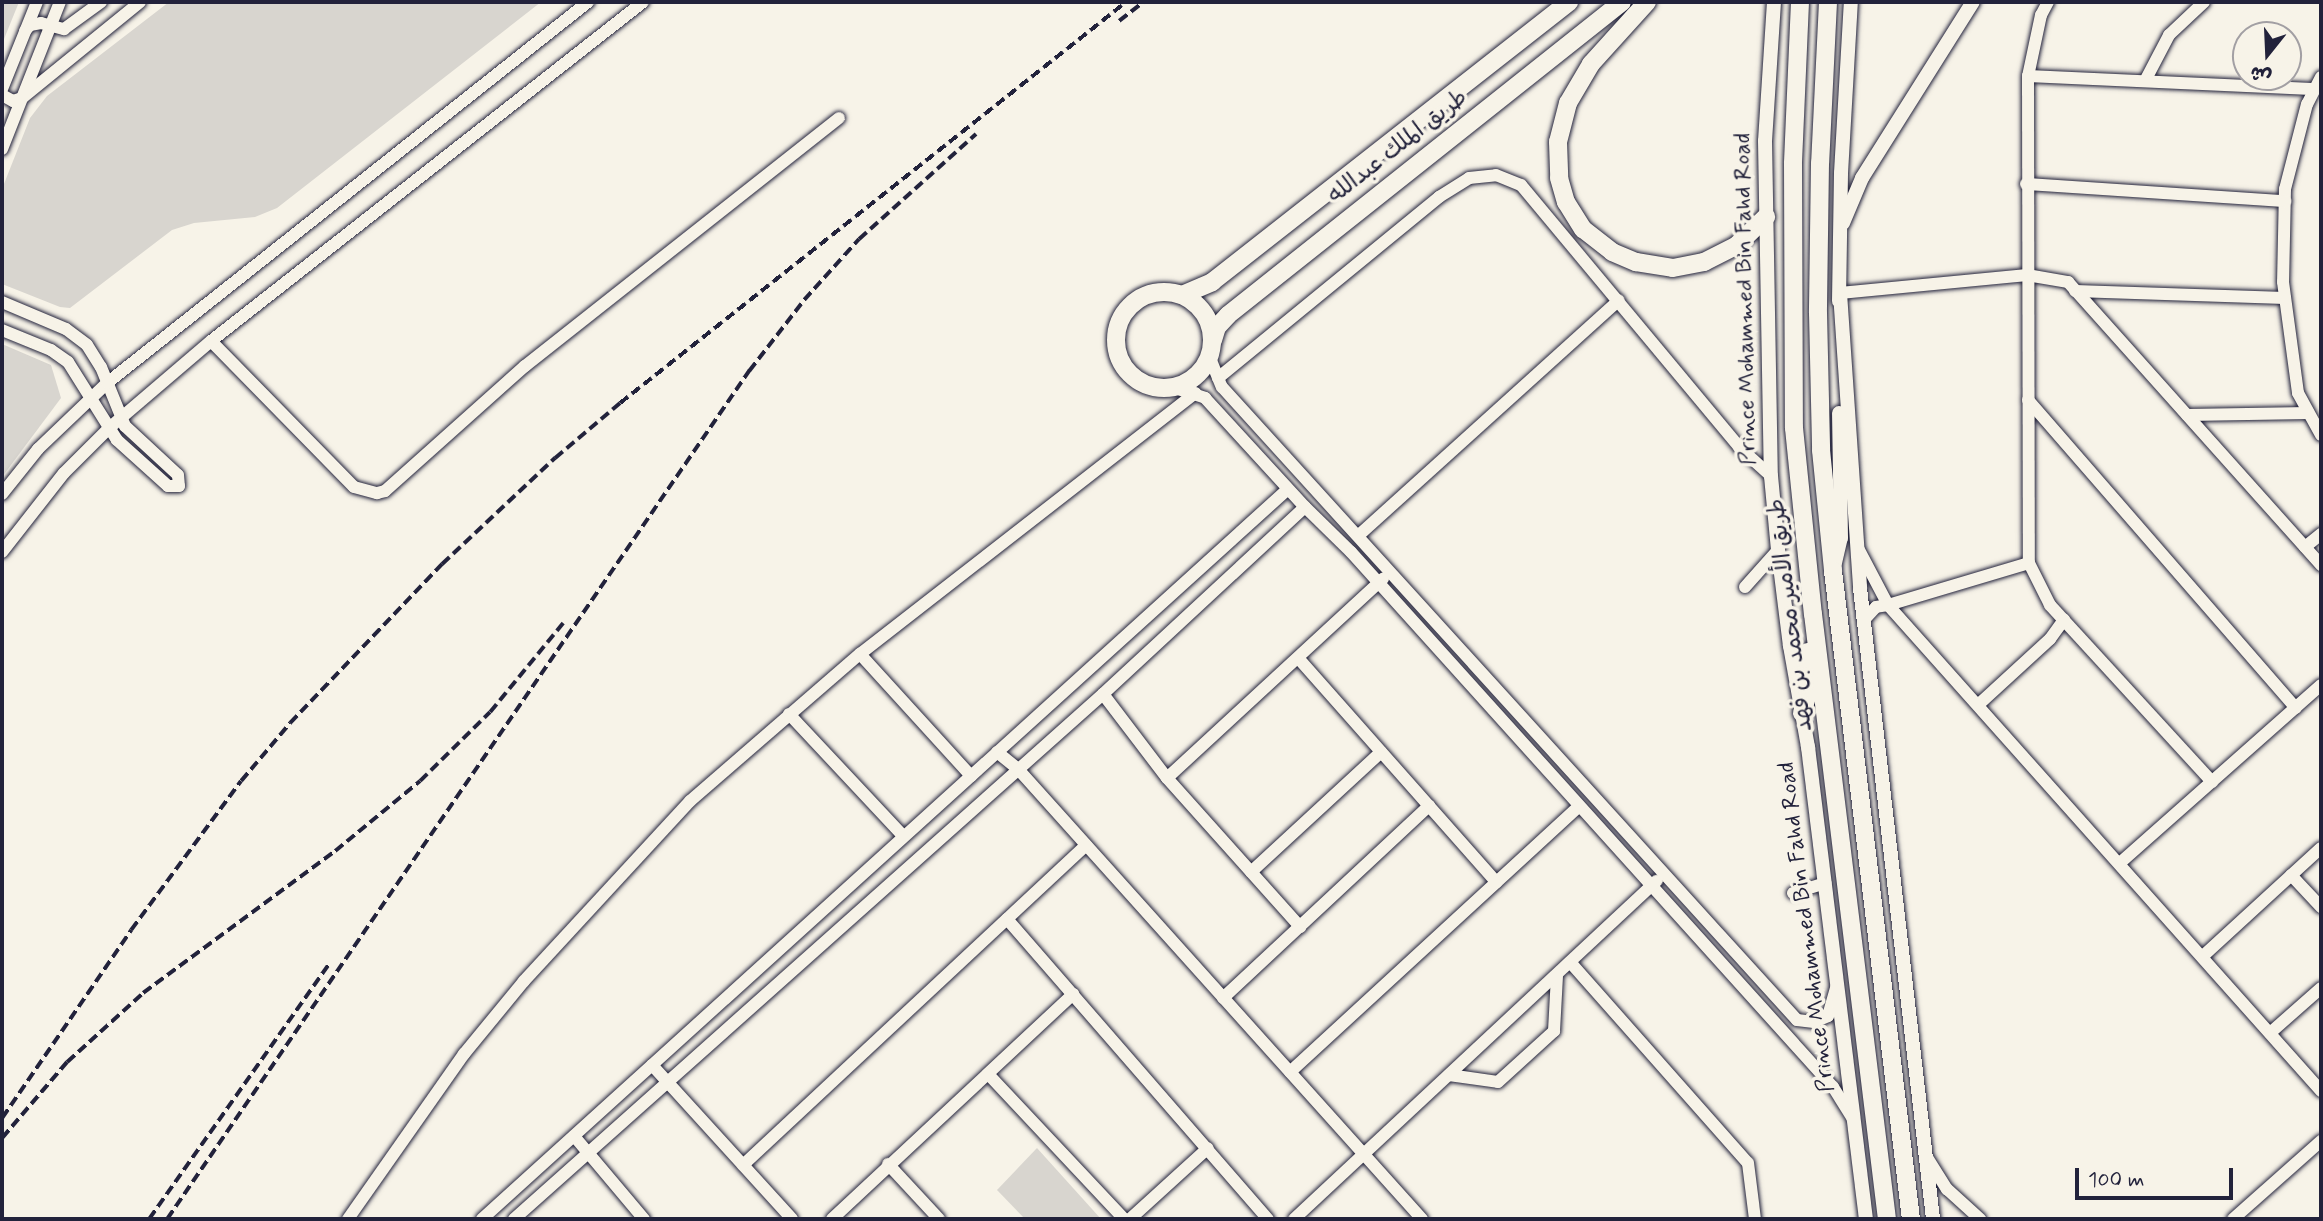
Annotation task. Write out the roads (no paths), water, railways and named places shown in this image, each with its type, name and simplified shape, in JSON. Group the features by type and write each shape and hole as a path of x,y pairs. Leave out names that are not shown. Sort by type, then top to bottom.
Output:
{"highway":[{"name":"طريق الملك عبدالله","path":"1182,295 1212,282 1569,2"},
{"name":"طريق الملك عبدالله","path":"1213,340 1217,327 1228,315 1622,2"},
{"path":"1647,2 1591,64 1568,103 1558,142 1559,178 1566,202 1583,229 1612,252 1636,262 1673,268 1704,262 1736,246 1766,217"},
{"name":"طريق الأمير محمد بن فهد","path":"1800,2 1793,164 1794,428 1813,614 1887,1219"},
{"name":"طريق الأمير محمد بن فهد","path":"1828,2 1820,163 1818,313 1821,450 1833,571 1911,1219"},
{"path":"1154,293 1182,295 1204,313 1213,340 1210,358 1192,380 1175,388 1156,388 1131,375 1117,351 1117,332 1124,314 1137,301 1154,293"},
{"path":"1802,713 1809,690 1807,642 1813,614"}],"main road":[{"name":"Prince Mohammed Bin Fahd Road","path":"1774,2 1765,142 1771,476 1778,550 1825,883 1866,1219"},
{"path":"1833,571 1840,538 1840,231 1852,2"},
{"path":"1840,231 1862,178 1973,2"},
{"path":"1840,293 1856,544 1933,1219"}],"street":[{"path":"2,89 37,2"},
{"path":"2,149 60,2"},
{"path":"25,31 36,23 64,29 71,27 101,2"},
{"path":"2,95 13,102 22,98 140,2"},
{"path":"2,494 38,449 107,383 588,2"},
{"path":"2,552 64,473 108,429 211,341 643,2"},
{"path":"2048,2 2041,15 2028,76 2026,184 2029,563 2050,605 2212,782"},
{"path":"2146,81 2169,35 2204,2"},
{"path":"2028,76 2312,89"},
{"path":"2321,77 2312,89 2284,201 2285,298 2298,393 2321,435"},
{"path":"211,341 355,487 377,493 384,491 525,366 839,118"},
{"path":"1218,378 1439,197 1469,178 1496,174 1521,185 1739,447 1771,476"},
{"path":"2026,184 2284,201"},
{"path":"1840,293 2027,275 2068,282 2321,565"},
{"path":"2076,291 2285,298"},
{"path":"1359,535 1619,300"},
{"path":"2,302 77,335 96,356 121,418 130,432 178,475 179,486 168,486 108,429 76,372 60,355 2,330"},
{"path":"1210,358 1222,387 1797,1020 1814,1022 1828,1016 1837,984"},
{"path":"1175,388 1205,398 1378,583 1833,1087 1853,1118"},
{"path":"348,1219 464,1054 524,981 690,801 860,654 1195,393"},
{"path":"2028,400 2296,708"},
{"path":"2187,415 2308,413"},
{"path":"482,1219 1288,489"},
{"path":"514,1219 1103,694 1305,507"},
{"path":"2305,547 2321,534"},
{"path":"1856,544 1888,605 2121,862 2321,1091"},
{"path":"1745,587 1778,550"},
{"path":"1864,620 1876,607 2029,563"},
{"path":"1167,778 1391,572"},
{"path":"1978,705 2050,639 2064,620"},
{"path":"860,654 971,776"},
{"path":"1299,659 1496,882"},
{"path":"2121,862 2321,685"},
{"path":"1103,694 1167,778 1300,927"},
{"path":"789,714 903,836"},
{"path":"997,752 1018,769 1422,1219"},
{"path":"1251,872 1381,752"},
{"path":"1223,998 1429,806"},
{"path":"1290,1072 1579,806"},
{"path":"743,1165 1086,845"},
{"path":"2203,957 2321,848"},
{"path":"2291,875 2321,908"},
{"path":"1294,1219 1664,876"},
{"path":"1793,893 1825,883"},
{"path":"1007,919 1268,1219"},
{"path":"1570,962 1748,1163 1755,1219"},
{"path":"1449,1075 1498,1082 1554,1031 1557,975"},
{"path":"2270,1033 2321,988"},
{"path":"832,1219 1073,994"},
{"path":"652,1065 792,1219"},
{"path":"988,1073 1124,1219"},
{"path":"574,1136 643,1219"},
{"path":"2233,1219 2321,1141"},
{"path":"1130,1219 1208,1148"},
{"path":"1925,1152 1947,1189 1980,1219"},
{"path":"888,1164 939,1219"}],"railway":[{"path":"2,1118 131,930 241,781 290,723 442,564 555,458 620,403 1126,2"},
{"path":"1119,21 1143,2"},
{"path":"167,1219 749,371 804,300 859,239 976,134"},
{"path":"2,1138 67,1062 143,993 335,851 420,781 490,712 564,622"},
{"path":"149,1219 330,962"}]}
